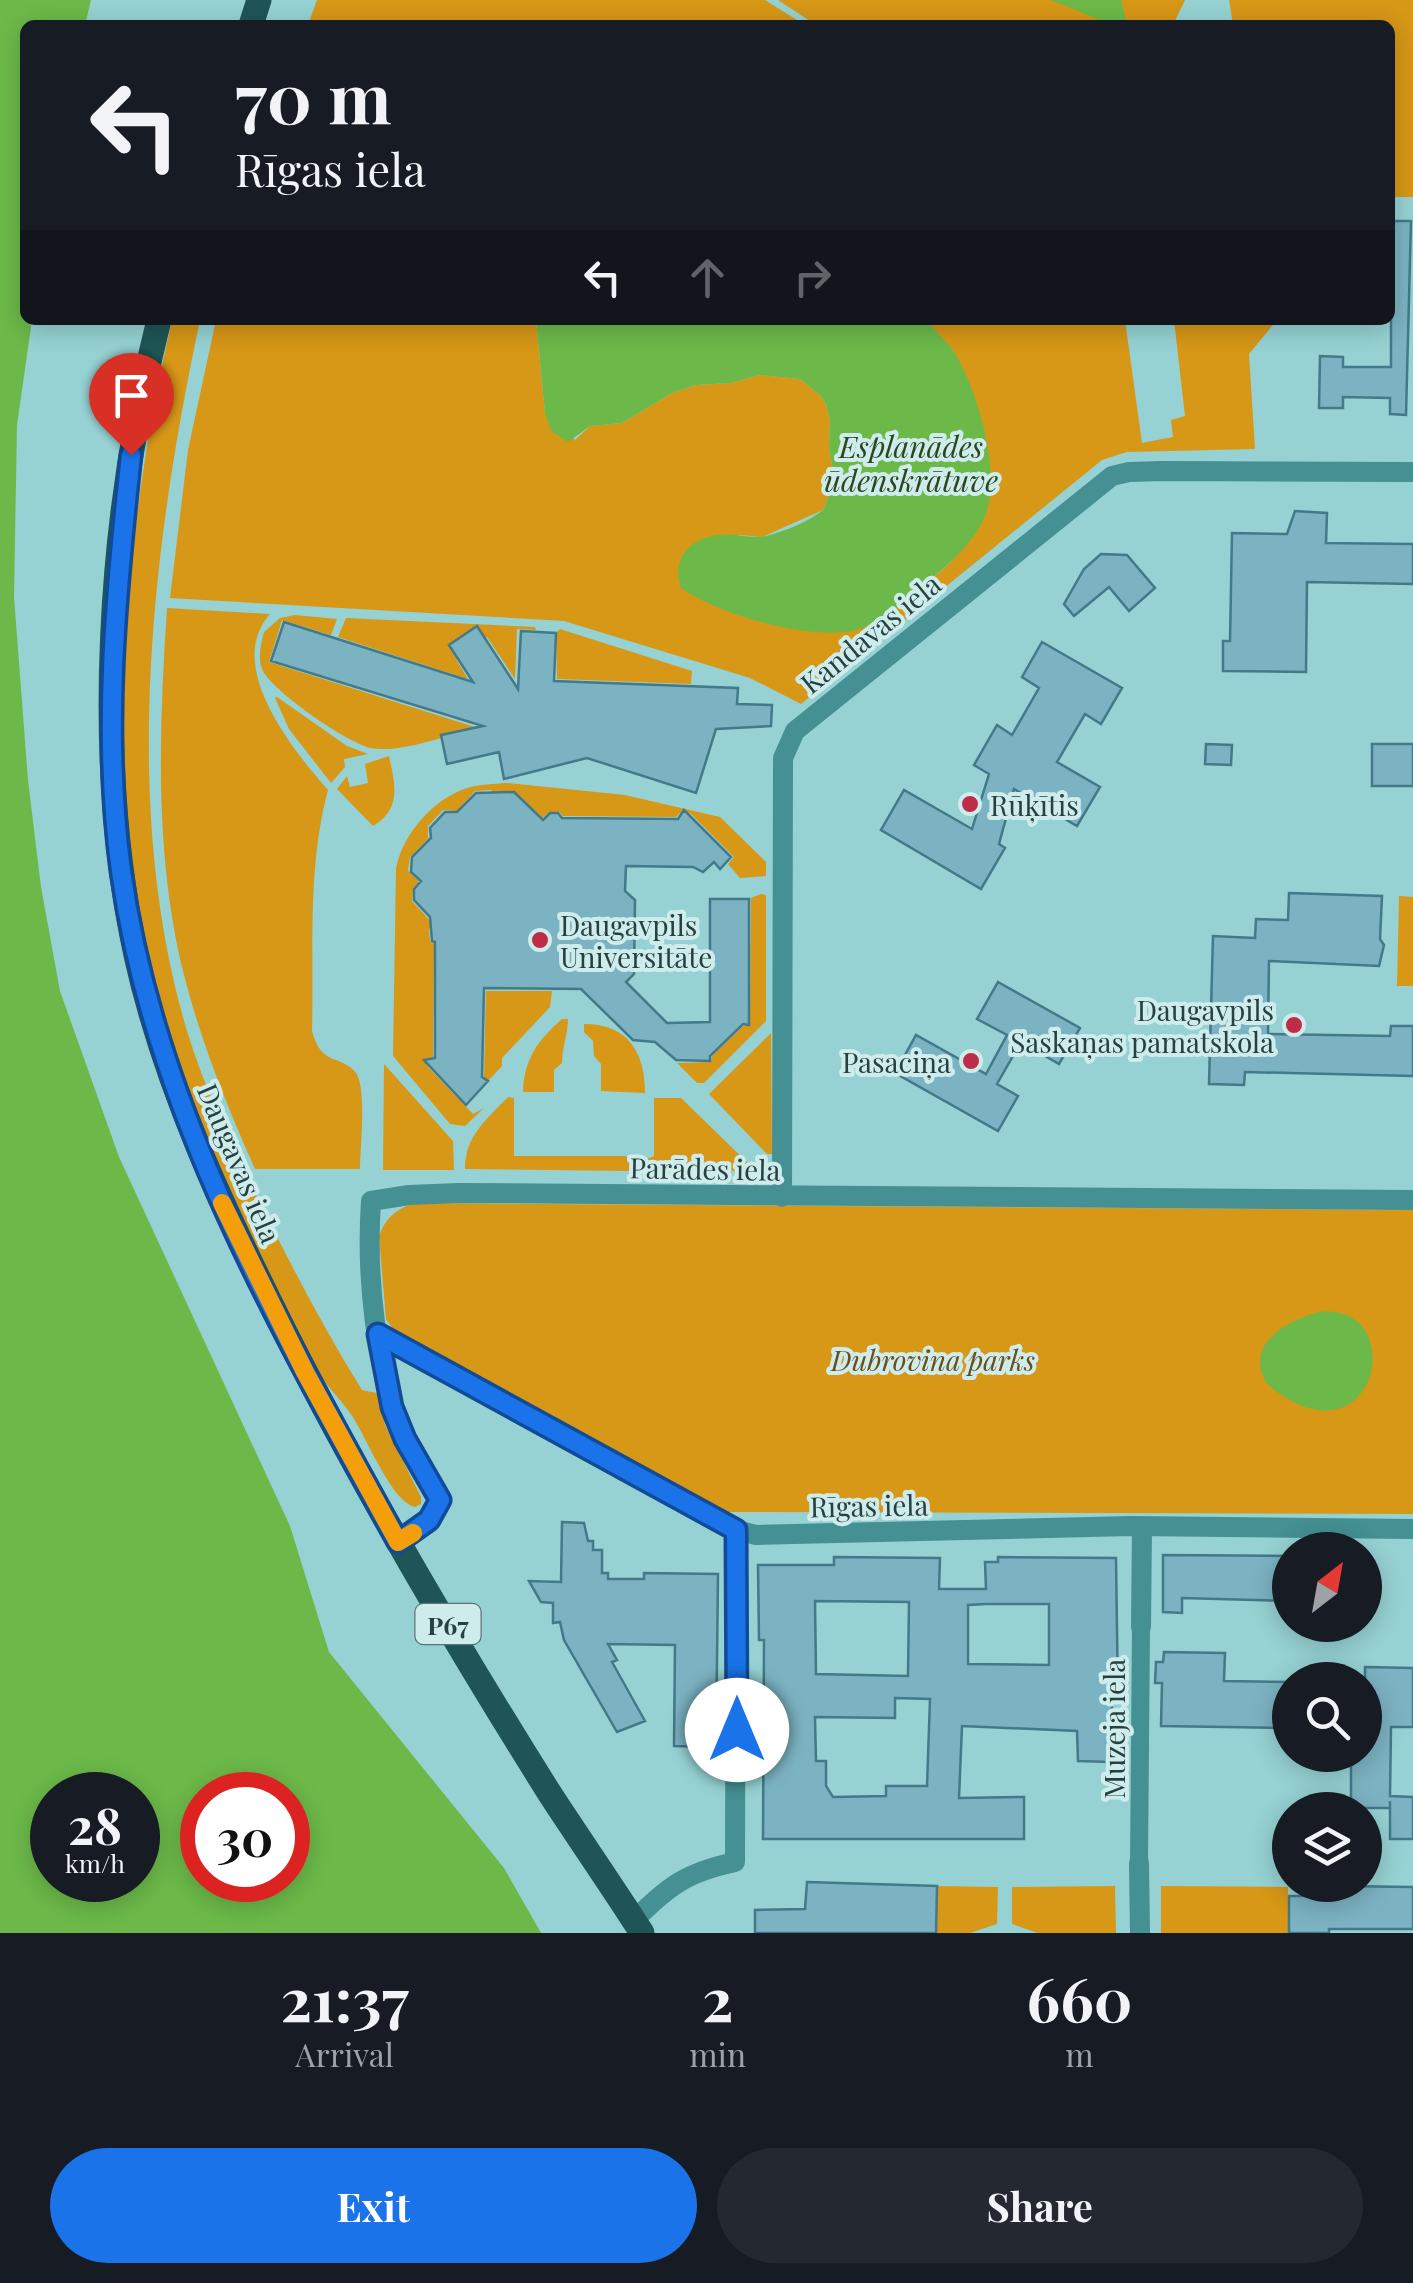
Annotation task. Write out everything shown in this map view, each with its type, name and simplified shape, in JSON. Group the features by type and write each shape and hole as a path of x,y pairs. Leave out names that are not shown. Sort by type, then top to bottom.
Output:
{"main road":[{"name":"Daugavas iela","path":"159,325 131,455 114,648 115,800 121,870 137,957 168,1065 244,1252 305,1372 398,1542 549,1792 638,1927"}],"street":[{"name":"Kandavas iela","path":"782,1197 783,758 795,731 1101,482 1129,472 1413,472"},
{"name":"Parādes iela","path":"398,1542 429,1520 440,1500 405,1439 392,1407 378,1334 369,1234 371,1201 459,1193 1413,1200"},
{"name":"Rīgas iela","path":"378,1334 736,1530 756,1535 1142,1526 1413,1529"},
{"name":"Muzeja iela","path":"1140,1933 1142,1526"},
{"path":"638,1927 672,1884 703,1869 735,1862 736,1530"}],"green space":[{"path":"317,0 765,0 797,20 310,20"},
{"path":"778,0 1185,0 1175,20 808,20"},
{"path":"1229,0 1413,0 1413,197 1395,197 1395,20 1232,20"},
{"path":"171,325 199,325 168,495 150,676 149,767 154,857 166,945 187,1031 222,1123 336,1346 362,1390 377,1393 385,1425 421,1497 421,1504 415,1507 396,1492 355,1420 319,1375 292,1327 196,1115 154,986 137,906 127,824 123,739 131,567 155,400"},
{"path":"215,325 536,325 545,413 575,440 590,426 622,423 672,393 696,385 731,383 760,375 800,379 820,395 830,420 829,447 835,481 823,510 762,537 704,539 685,552 793,627 819,631 864,627 916,593 952,561 984,518 991,475 980,418 954,352 930,325 1126,325 1142,443 1173,437 1171,420 1185,416 1175,325 1273,325 1249,354 1255,449 1127,452 1102,460 801,704 750,678 564,621 170,598 188,450"},
{"path":"167,608 270,614 258,635 255,657 259,681 282,730 328,790 314,879 312,1031 321,1050 350,1067 359,1081 360,1169 255,1169 207,1049 174,930 163,838 161,746"},
{"path":"295,615 337,619 331,635 282,620 269,662 478,728 383,749 360,744 329,727 281,691 261,666 264,632 280,618"},
{"path":"346,618 536,630 517,629 515,679 487,637 456,659 468,679 338,637"},
{"path":"560,629 692,671 691,684 557,679 556,633"},
{"path":"277,697 347,746 368,754 344,759 345,767 331,783 289,729"},
{"path":"389,756 394,786 392,804 373,826 337,789 347,776 350,787 368,783 365,764"},
{"path":"507,783 625,795 720,817 766,862 766,876 740,878 728,864 734,857 690,813 676,817 563,816 549,812 542,818 518,794 501,800 491,790 475,791 457,811 443,810 428,826 428,839 410,857 408,871 419,881 413,888 412,901 434,925 429,929 430,942 434,943 433,1057 429,1058 428,1067 473,1114 484,1108 465,1126 450,1124 393,1056 396,869 412,831 431,809 467,788"},
{"path":"766,895 766,1021 704,1083 697,1083 677,1063 711,1062 712,1056 743,1026 750,1025 751,898"},
{"path":"1399,896 1413,897 1413,986 1397,986"},
{"path":"486,991 552,991 550,1007 502,1058 502,1066 487,1082 484,1077"},
{"path":"562,1019 568,1019 568,1025 562,1063 554,1070 554,1092 523,1092 534,1051"},
{"path":"584,1024 612,1029 631,1043 642,1065 645,1093 601,1091 601,1064 594,1056 593,1041 584,1032"},
{"path":"771,1033 772,1154 767,1154 709,1094"},
{"path":"384,1064 453,1141 454,1170 383,1170"},
{"path":"508,1097 514,1098 514,1156 626,1156 630,1171 465,1169 473,1138"},
{"path":"654,1098 681,1098 756,1171 646,1170 645,1160 654,1156"},
{"name":"Dubrovina parks","path":"415,1203 1413,1210 1413,1514 724,1512 393,1329 386,1319 379,1237 392,1215"},
{"path":"937,1886 998,1887 997,1924 970,1933 936,1933"},
{"path":"1115,1886 1116,1933 1038,1933 1012,1924 1012,1887"},
{"path":"1161,1886 1272,1887 1272,1902 1288,1902 1288,1933 1161,1933"}],"water":[{"path":"0,0 91,0 86,20 20,20 20,325 31,325 17,425 14,597 28,780 41,887 60,991 119,1157 290,1526 329,1652 504,1868 541,1933 0,1933"},
{"path":"1049,0 1121,0 1126,20 1102,20"},
{"name":"Esplanādes ūdenskrātuve","path":"536,325 931,325 956,355 972,390 989,456 990,498 981,524 958,555 873,624 844,632 821,632 769,624 719,608 681,588 678,568 685,552 708,537 766,536 796,526 823,510 835,481 829,447 830,420 820,395 800,379 760,375 731,383 696,385 672,393 622,423 590,426 568,442 551,431 545,413"},
{"path":"1319,1312 1348,1316 1366,1332 1373,1354 1369,1378 1356,1399 1334,1410 1304,1407 1267,1384 1261,1370 1260,1357 1272,1336 1294,1321"}],"building":[{"path":"1395,221 1411,221 1406,415 1390,414 1390,398 1343,397 1343,408 1319,408 1320,356 1343,357 1343,367 1391,367"},
{"path":"1295,511 1327,513 1326,543 1413,544 1413,584 1307,582 1306,672 1223,671 1223,641 1230,641 1232,533 1287,534"},
{"path":"1101,554 1127,555 1155,588 1129,611 1109,587 1074,616 1064,604 1084,569"},
{"path":"284,622 473,682 449,645 477,626 518,689 521,631 556,633 554,681 738,688 737,704 772,705 771,726 716,729 696,793 587,758 504,779 499,752 447,764 441,735 483,726 271,661"},
{"path":"1042,642 1122,688 1101,724 1085,714 1057,762 1100,787 1077,826 1014,789 999,844 1005,848 981,889 881,830 904,790 972,829 989,774 974,765 997,725 1012,735 1039,688 1022,677"},
{"path":"1206,744 1232,745 1231,765 1205,764"},
{"path":"1372,744 1413,744 1413,786 1372,786"},
{"path":"514,792 543,820 550,813 558,813 562,818 678,819 684,810 731,857 720,869 714,862 703,872 693,867 626,866 625,891 635,900 634,974 626,982 667,1023 710,1022 710,899 749,899 749,1025 743,1024 710,1056 710,1061 676,1060 655,1042 633,1040 581,989 484,988 482,1077 488,1081 466,1105 424,1060 435,1058 435,942 430,917 414,900 414,889 421,881 411,872 412,857 431,838 430,828 445,812 457,812 476,793"},
{"path":"1289,893 1382,896 1380,939 1384,945 1379,966 1269,961 1268,1034 1390,1036 1391,1026 1413,1026 1413,1076 1245,1072 1244,1085 1209,1084 1213,936 1255,938 1256,919 1288,920"},
{"path":"998,982 1080,1028 1059,1064 1021,1042 997,1084 1018,1096 998,1131 895,1073 916,1035 986,1074 1007,1035 977,1019"},
{"path":"562,1522 584,1523 593,1550 602,1550 602,1573 608,1573 608,1579 644,1579 644,1573 718,1574 716,1747 674,1746 675,1645 608,1644 617,1660 612,1662 645,1721 617,1732 564,1640 560,1622 553,1623 553,1603 541,1602 529,1581 561,1582"},
{"path":"1163,1555 1272,1556 1272,1600 1182,1598 1182,1613 1163,1612"},
{"path":"834,1557 940,1558 939,1589 986,1589 985,1562 998,1562 998,1557 1116,1558 1118,1701 1112,1701 1111,1762 1078,1761 1077,1731 962,1726 959,1798 1024,1797 1024,1839 763,1839 764,1640 759,1640 758,1565 834,1565","holes":["815,1601 909,1602 908,1676 816,1674","1049,1604 1049,1665 968,1664 968,1605","895,1698 930,1699 927,1786 886,1786 886,1796 833,1797 826,1786 826,1761 816,1761 815,1717 895,1718"]},
{"path":"1164,1652 1225,1653 1224,1681 1272,1682 1272,1728 1161,1726 1162,1683 1155,1683 1156,1662 1163,1662"},
{"path":"1382,1667 1413,1668 1413,1727 1391,1727 1390,1796 1413,1797 1413,1839 1390,1839 1390,1808 1382,1808 1382,1792 1351,1792 1351,1772 1382,1772"},
{"path":"807,1882 937,1886 936,1933 755,1933 755,1910 805,1909"},
{"path":"1382,1887 1413,1887 1413,1929 1289,1933 1289,1902 1382,1902"}],"slow traffic":[{"path":"222,1203 305,1372 398,1542 413,1533"}],"place":[{"name":"Rūķītis","path":"970,804"},
{"name":"Daugavpils Universitāte","path":"540,940"},
{"name":"Daugavpils Saskaņas pamatskola","path":"1294,1025"},
{"name":"Pasaciņa","path":"971,1061"}],"route":[{"path":"131,455 120,560 112,705 121,870 137,957 168,1065 244,1252 398,1542 429,1520 440,1500 420,1469 392,1407 378,1334 736,1530 737,1730"}]}
